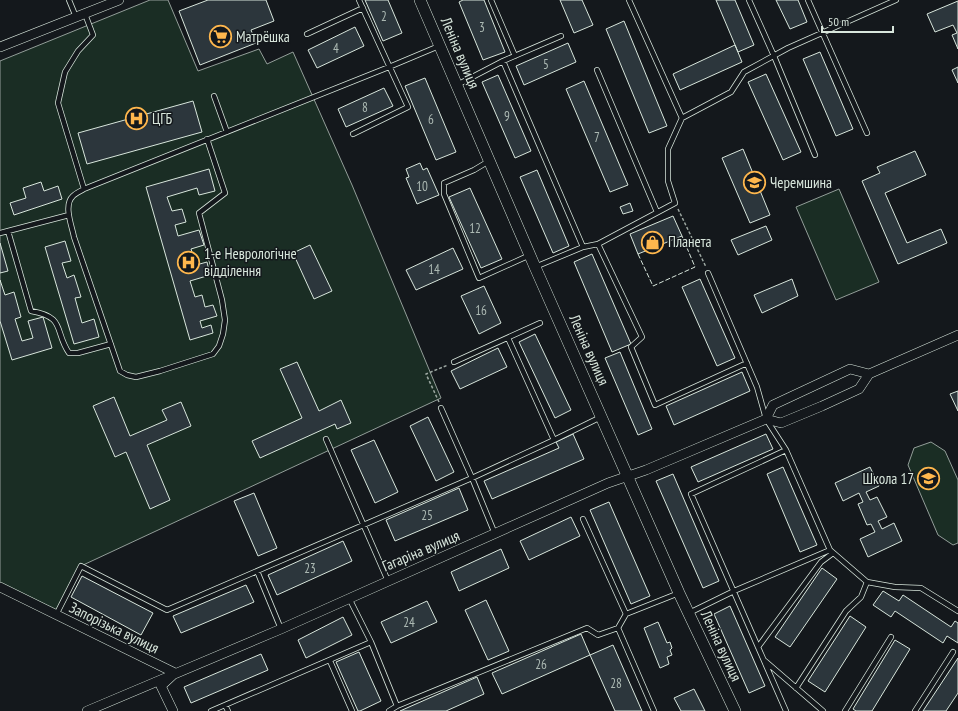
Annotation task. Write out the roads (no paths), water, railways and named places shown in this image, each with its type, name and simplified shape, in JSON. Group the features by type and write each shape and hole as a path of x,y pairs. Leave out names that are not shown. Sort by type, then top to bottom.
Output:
{"street":[{"path":"0,47 119,0"},
{"name":"Леніна вулиця","path":"420,0 535,268 602,416 679,593 735,711"},
{"path":"868,374 850,369 773,405 766,419 781,424 859,388 868,374 958,335"},
{"name":"Гагаріна вулиця","path":"87,711 281,629 608,483 646,470 766,419"},
{"name":"Запорізька вулиця","path":"0,587 175,673"},
{"path":"173,711 161,686 175,673"}],"lane":[{"path":"69,0 76,17"},
{"path":"353,134 408,107 358,0"},
{"path":"491,0 515,56"},
{"path":"629,0 682,118"},
{"path":"748,0 774,56 815,155"},
{"path":"808,0 867,133"},
{"path":"535,268 583,247 598,244 675,203 668,181 668,148 682,118 731,92 744,72 822,33 896,0"},
{"path":"307,34 363,8"},
{"path":"84,189 58,103 65,72 78,51 93,35 85,14"},
{"path":"457,85 503,61 561,36"},
{"path":"207,139 225,193 199,213 222,300 224,320 220,346 213,354 160,371 136,377 127,375 120,371 74,237 68,203 72,196 84,189 207,139 389,68 440,45"},
{"path":"503,61 583,247"},
{"path":"597,70 657,212"},
{"path":"214,96 227,132"},
{"path":"490,161 474,170 444,183 444,194 479,278 530,255"},
{"path":"0,233 69,215"},
{"path":"8,231 31,311 44,313 54,319 65,347 69,353 78,353 110,344"},
{"path":"598,244 642,337 631,347 655,405 747,363"},
{"path":"708,273 757,387 766,419 786,450 832,551 866,582 894,587 921,588 958,611"},
{"path":"454,362 540,323"},
{"path":"508,338 554,440"},
{"path":"441,408 495,534"},
{"path":"56,615 80,566 167,610 472,478 602,416"},
{"path":"326,439 388,581"},
{"path":"786,450 691,494 786,711"},
{"path":"583,518 626,614"},
{"path":"689,613 734,591 832,551"},
{"path":"758,647 821,562 832,551"},
{"path":"257,571 281,629"},
{"path":"796,688 846,611 862,596 866,582"},
{"path":"389,711 397,706 587,628 598,635 618,628 626,614 679,593"},
{"path":"349,598 371,642 397,706"},
{"path":"618,628 654,711"},
{"path":"845,711 891,637"},
{"path":"212,711 371,642"},
{"path":"915,711 953,652"},
{"path":"764,660 823,711"},
{"path":"330,661 352,711"},
{"path":"225,705 228,711"}],"place":[{"name":"Матрёшка","path":"221,37"},
{"name":"ЦГБ","path":"136,119"},
{"name":"Черемшина","path":"755,183"},
{"name":"Планета","path":"653,242"},
{"name":"1-е Неврологічне відділення","path":"188,263"},
{"name":"Школа 17","path":"929,479"}]}
